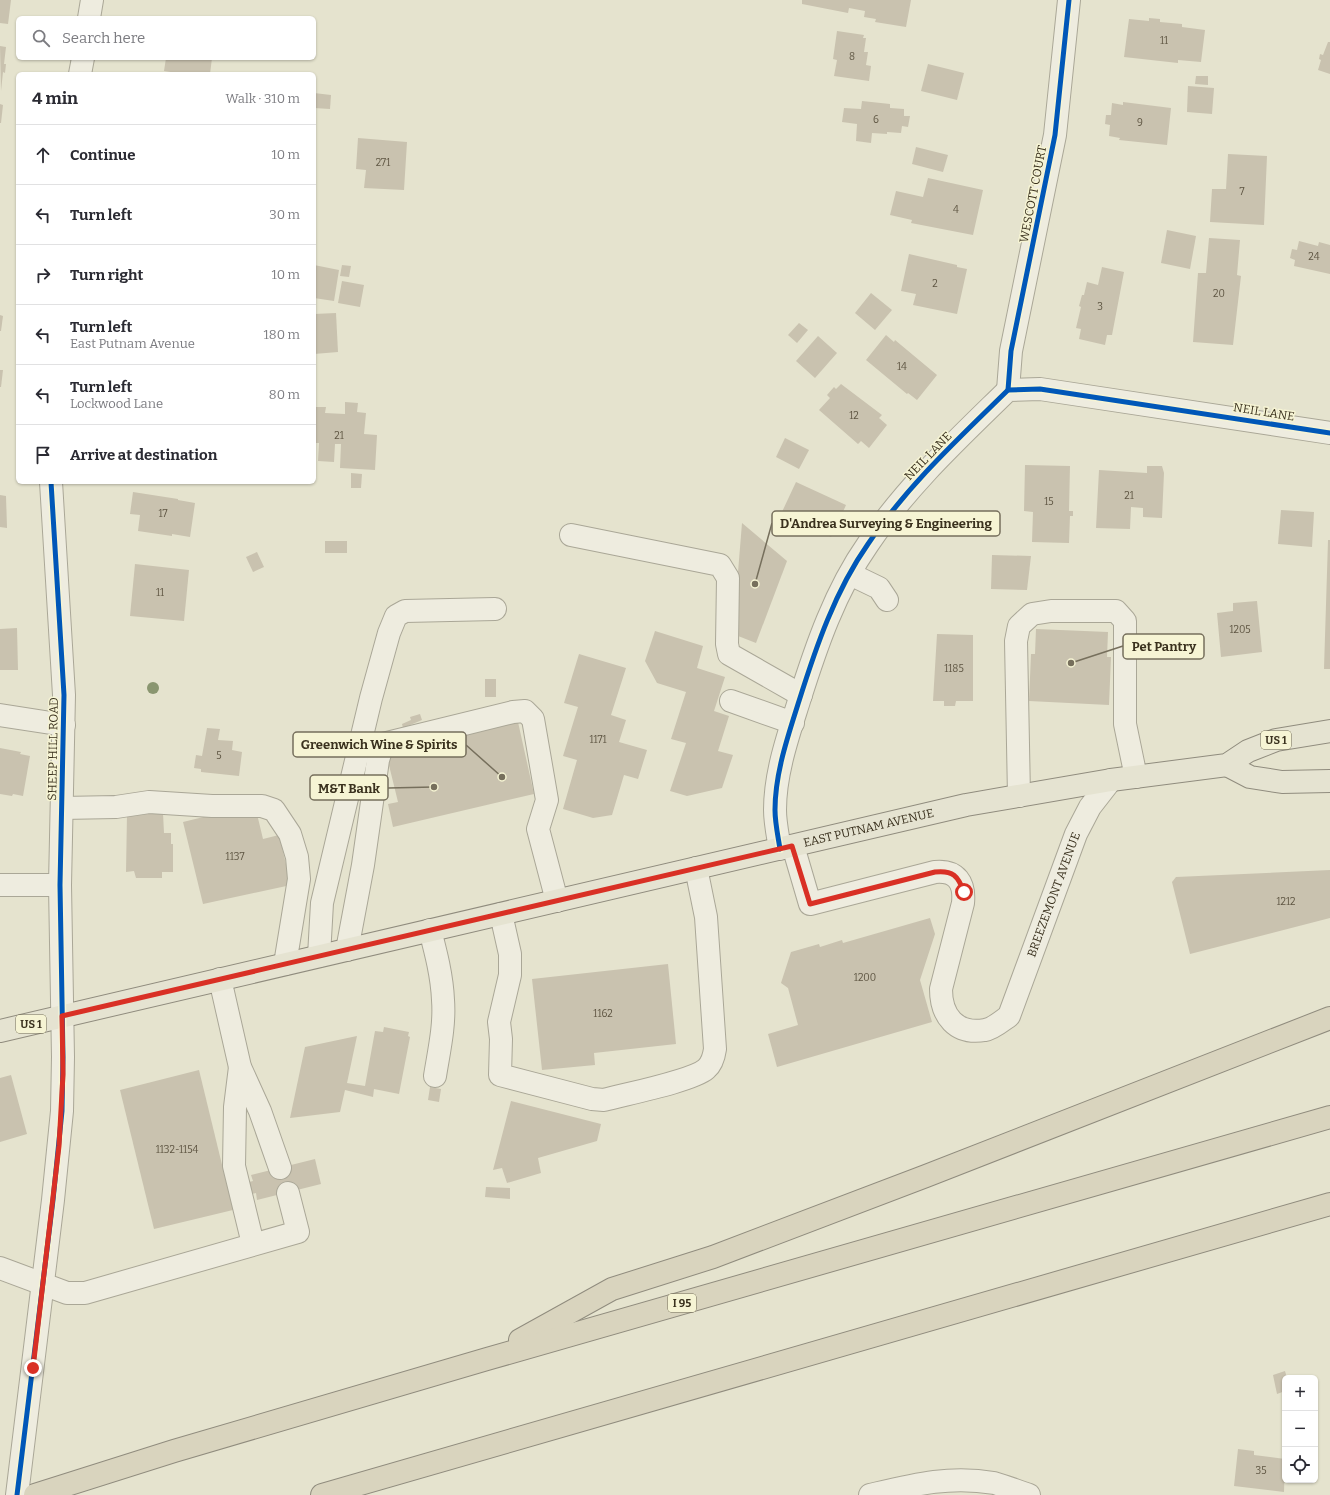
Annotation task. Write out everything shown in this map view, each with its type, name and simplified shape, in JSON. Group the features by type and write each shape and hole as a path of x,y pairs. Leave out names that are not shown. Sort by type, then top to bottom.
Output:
{"highway":[{"path":"487,1359 612,1289 712,1257 934,1174 1330,1018"},
{"name":"I 95","path":"35,1495 182,1449 487,1359 1330,1117"},
{"path":"322,1495 1330,1204"}],"main road":[{"name":"EAST PUTNAM AVENUE","path":"0,1031 918,816 1111,780 1136,778 1227,765 1248,751 1276,740 1330,731"},
{"path":"1227,765 1250,778 1282,782 1330,781"}],"street":[{"path":"89,16 92,0"},
{"name":"WESCOTT COURT","path":"1008,390 1011,351 1054,135 1068,0"},
{"path":"80,72 83,60"},
{"name":"NEIL LANE","path":"1009,1016 986,1030 968,1029 955,1026 945,1014 940,999 940,989 960,918 964,892 960,880 945,871 935,872 810,904 786,847 775,810 777,779 792,723 822,632 850,574 867,545 895,507 924,474 1008,390 1047,390 1330,433"},
{"name":"SHEEP HILL ROAD","path":"17,1495 43,1284 61,1118 62,1016 60,885 64,725 63,653 51,484"},
{"path":"571,535 720,565 728,578 727,644 729,654 801,696"},
{"path":"850,574 879,588 886,600"},
{"path":"319,956 322,904 371,698 389,633 396,616 405,611 495,609"},
{"path":"1019,796 1016,641 1019,626 1032,614 1051,611 1116,611 1125,621 1125,724 1136,778"},
{"path":"732,702 792,723"},
{"path":"347,950 363,865 378,760 383,744 513,712 525,711 533,719 547,800 538,829 557,901"},
{"path":"0,715 64,725"},
{"name":"BREEZEMONT AVENUE","path":"1009,1016 1076,834 1090,807 1111,780"},
{"path":"62,808 116,807 149,802 212,806 255,806 274,810 290,834 297,857 299,879 285,964"},
{"path":"501,914 510,954 510,975 499,1022 501,1039 500,1075 592,1099 604,1100 691,1077 706,1069 713,1059 715,1049 706,917 696,868"},
{"path":"0,885 60,885"},
{"path":"430,930 440,972 444,1000 443,1024 435,1076"},
{"path":"220,979 240,1067 260,1112 280,1168"},
{"path":"240,1067 235,1107 234,1166 253,1244"},
{"path":"0,1268 67,1293 85,1293 298,1232 288,1193"},
{"path":"870,1495 929,1481 963,1480 994,1484 1028,1495"}],"building":[{"path":"0,0 11,0 8,24 0,23"},
{"path":"802,0 911,0 906,27 875,22 876,19 864,17 865,11 849,8 848,13 802,4"},
{"path":"1149,18 1160,19 1160,22 1182,24 1182,27 1205,30 1201,62 1178,60 1178,63 1124,57 1129,19 1149,21"},
{"path":"837,31 864,35 863,38 866,38 864,52 868,52 866,65 871,66 869,81 834,76 837,60 833,59"},
{"path":"1328,42 1330,42 1330,74 1318,70 1321,60 1319,59 1320,54 1323,55"},
{"path":"0,46 6,47 4,64 6,64 5,73 3,72 1,91"},
{"path":"166,60 212,60 210,72 164,71"},
{"path":"928,64 964,73 957,100 921,91"},
{"path":"1196,76 1208,76 1208,85 1195,84"},
{"path":"1188,86 1214,88 1212,114 1187,112"},
{"path":"316,93 331,95 330,109 316,108"},
{"path":"862,101 890,104 890,108 904,109 904,116 910,116 908,127 902,126 901,133 872,133 871,143 856,141 857,124 842,122 844,108 861,109"},
{"path":"1123,102 1171,108 1167,145 1119,140 1120,138 1109,136 1110,125 1105,124 1106,115 1111,115 1112,103 1123,105"},
{"path":"0,104 3,105 1,123 0,123"},
{"path":"358,138 407,142 404,190 364,188 366,170 356,169"},
{"path":"916,147 948,155 943,172 912,164"},
{"path":"1228,154 1267,156 1264,225 1210,222 1212,189 1226,189"},
{"path":"928,178 983,190 973,235 911,223 912,220 890,215 896,191 923,197"},
{"path":"1167,230 1196,236 1190,269 1161,263"},
{"path":"1209,238 1240,240 1237,275 1241,276 1233,345 1193,342 1198,273 1206,273"},
{"path":"1299,241 1318,246 1319,242 1330,245 1330,274 1294,266 1295,260 1290,258 1292,249 1297,250"},
{"path":"909,254 957,265 957,267 967,269 957,314 913,305 916,294 901,291"},
{"path":"316,265 339,270 334,301 316,298"},
{"path":"342,265 351,266 349,277 340,276"},
{"path":"1102,267 1124,272 1112,335 1107,335 1105,345 1079,339 1081,329 1076,328 1081,307 1079,306 1082,295 1084,295 1087,282 1098,285"},
{"path":"342,281 364,285 360,307 338,303"},
{"path":"871,293 892,310 875,330 855,313"},
{"path":"336,313 338,352 316,354 316,314"},
{"path":"0,315 3,316 1,331 0,331"},
{"path":"799,323 808,330 797,343 788,335"},
{"path":"886,335 894,342 895,340 937,375 917,400 908,393 907,394 866,360"},
{"path":"818,336 837,353 815,378 796,361"},
{"path":"0,370 3,370 1,387 0,387"},
{"path":"841,384 882,415 879,418 887,425 869,448 861,441 858,444 819,410 830,398 827,395 834,387 836,389"},
{"path":"345,402 358,403 357,412 366,413 364,434 377,435 375,470 340,468 341,444 335,444 334,462 318,461 319,443 316,443 316,407 326,407 325,413 345,414"},
{"path":"785,438 809,450 799,469 776,457"},
{"path":"1025,465 1070,466 1069,511 1073,511 1073,516 1070,516 1069,543 1032,542 1033,512 1024,511"},
{"path":"1147,466 1162,466 1164,473 1162,518 1143,517 1143,508 1131,507 1130,529 1096,528 1099,470 1147,473"},
{"path":"351,473 362,474 361,488 351,488"},
{"path":"796,482 846,505 842,514 849,518 843,530 836,526 831,537 818,531 816,534 811,536 807,533 806,526 781,514"},
{"path":"133,492 195,503 190,537 138,531 140,515 130,514"},
{"path":"0,495 6,496 7,528 0,527"},
{"path":"1281,510 1314,512 1312,547 1278,544"},
{"path":"742,523 787,561 756,643 733,634"},
{"path":"1328,540 1330,540 1330,669 1324,669"},
{"path":"325,541 347,541 347,553 325,553"},
{"path":"257,552 264,567 253,572 246,557"},
{"path":"992,555 1031,556 1027,590 991,589"},
{"path":"135,564 189,570 184,621 130,616"},
{"path":"1257,601 1262,652 1221,657 1217,613 1233,611 1233,603"},
{"path":"17,628 18,670 0,670 0,629"},
{"path":"1036,629 1108,632 1107,657 1111,657 1109,705 1029,701 1031,654 1035,654"},
{"path":"655,631 703,646 697,668 725,677 714,711 729,716 718,751 733,755 722,788 687,796 670,791 686,743 671,739 686,692 657,683 645,661"},
{"path":"937,634 973,635 973,701 956,701 955,706 944,706 944,701 933,701"},
{"path":"579,654 626,668 611,715 626,720 619,742 647,750 638,779 624,775 612,815 593,818 563,809 577,760 563,756 578,707 564,703"},
{"path":"485,679 496,679 496,697 485,697"},
{"path":"420,714 422,720 403,728 402,724 411,720 410,717"},
{"path":"518,722 534,794 393,827 388,804 398,802 386,753"},
{"path":"207,728 220,729 218,740 233,741 232,750 242,752 239,776 201,772 201,769 194,768 196,755 202,756"},
{"path":"0,748 21,752 20,754 30,756 23,796 0,794"},
{"path":"236,809 238,818 257,814 263,839 279,835 291,885 203,904 183,822"},
{"path":"163,813 164,833 171,833 171,844 173,844 173,872 162,872 162,878 136,878 134,871 126,872 127,814"},
{"path":"1330,870 1330,918 1190,954 1172,882 1176,877"},
{"path":"930,918 935,934 920,980 932,1022 777,1067 768,1034 798,1025 788,988 781,983 791,952 819,944 820,947 842,940 843,943"},
{"path":"668,964 676,1044 594,1053 595,1065 542,1070 532,979"},
{"path":"384,1027 409,1032 408,1036 410,1037 399,1094 374,1089 373,1097 345,1090 340,1112 290,1118 305,1047 357,1036 347,1083 365,1086 375,1031 383,1032"},
{"path":"199,1070 233,1210 154,1229 120,1090"},
{"path":"11,1075 27,1134 0,1142 0,1078"},
{"path":"430,1087 441,1089 439,1102 428,1100"},
{"path":"511,1101 601,1124 597,1141 538,1158 541,1173 507,1183 502,1168 493,1170"},
{"path":"315,1159 321,1184 257,1200 256,1193 252,1194 249,1182 253,1181 251,1175"},
{"path":"486,1187 510,1188 510,1199 485,1197"},
{"path":"1285,1371 1286,1375 1282,1375 1282,1392 1277,1394 1273,1375"},
{"path":"1238,1449 1254,1451 1254,1455 1282,1459 1282,1483 1284,1483 1284,1492 1234,1486"}],"cycle path":[{"path":"1008,390 1011,351 1055,135 1069,0"},
{"path":"780,849 775,810 777,782 780,768 805,681 836,600 856,562 899,502 934,464 1008,390 1040,389 1330,433"},
{"path":"17,1495 53,1200 62,1111 63,1057 60,885 64,695 51,484"}],"place":[{"name":"D'Andrea Surveying & Engineering","path":"755,584"},
{"name":"Pet Pantry","path":"1071,663"},
{"name":"Greenwich Wine & Spirits","path":"502,777"},
{"name":"M&T Bank","path":"434,787"}],"route":[{"path":"33,1368 62,1111 62,1016 792,846 810,904 935,872 945,871 960,880 964,892"}]}
